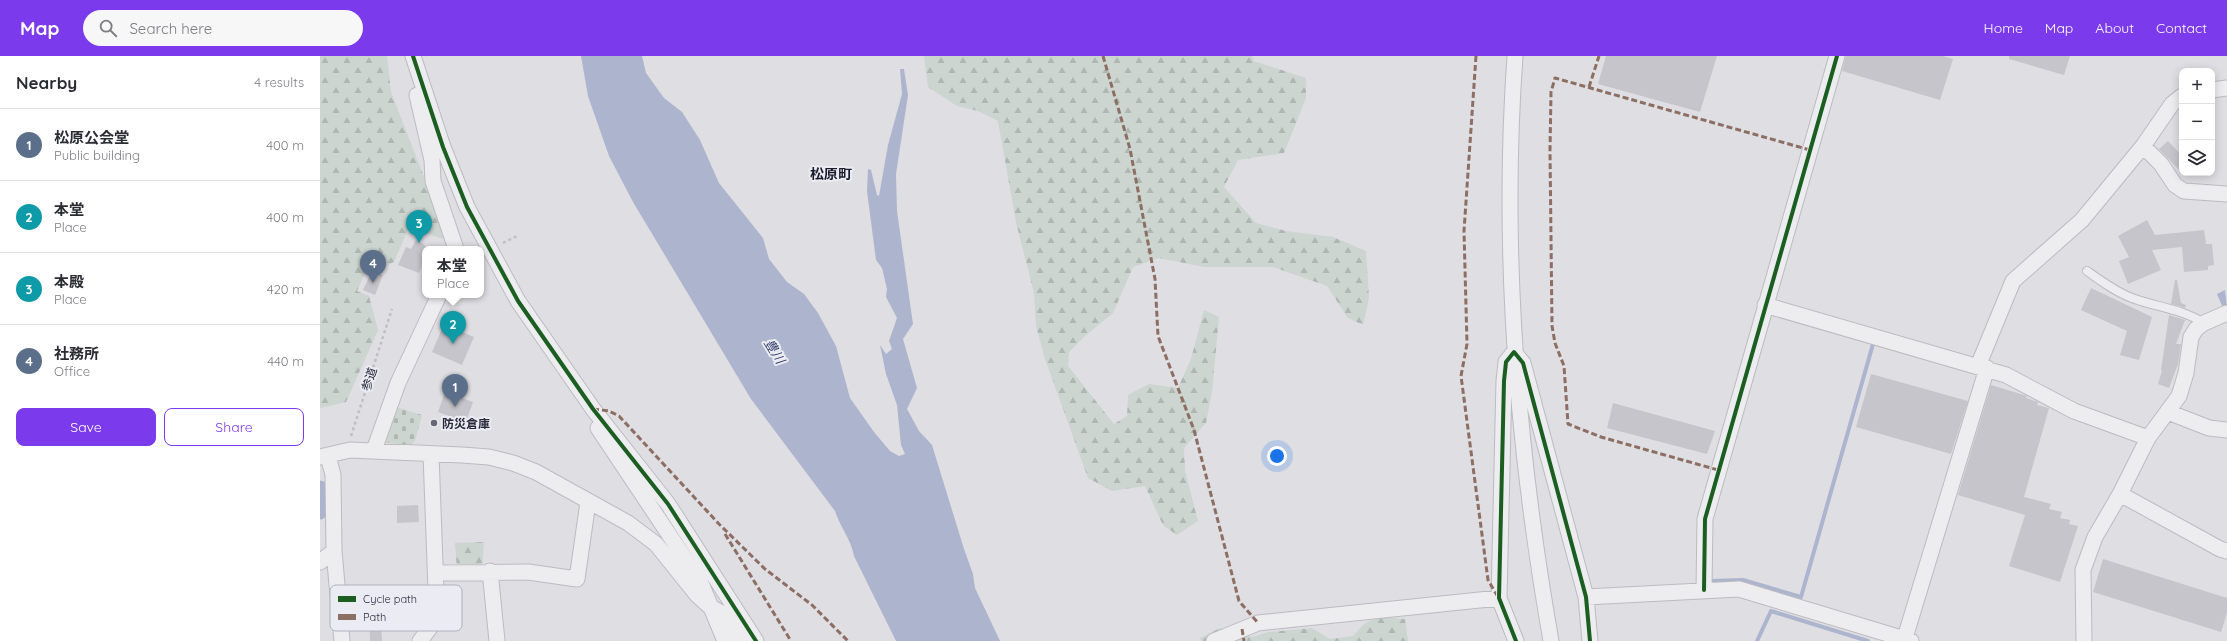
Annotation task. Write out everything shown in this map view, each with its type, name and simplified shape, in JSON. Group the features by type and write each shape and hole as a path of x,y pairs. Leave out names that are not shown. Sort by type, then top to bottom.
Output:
{"street":[{"path":"413,56 443,147 468,207 518,301 594,408 668,504 756,641"},
{"path":"1515,56 1510,167 1511,280 1514,352 1520,423 1538,564 1551,641"},
{"path":"1704,590 1705,519 1837,56"},
{"path":"419,74 416,89 432,160 433,181 455,246"},
{"path":"2215,90 2227,88"},
{"path":"1586,597 1739,589 1907,640 1982,367 2013,282 2082,220 2143,146 2172,104 2179,98"},
{"path":"2143,146 2161,164 2175,185 2184,191 2227,194"},
{"path":"374,450 398,383 438,298"},
{"path":"1765,305 2006,375 2074,411 2148,438"},
{"path":"2084,641 2082,570 2094,537 2120,494 2148,438 2179,396 2186,373 2191,338 2196,329 2204,323 2227,312"},
{"path":"1514,352 1523,363 1586,597 1590,641"},
{"path":"1514,352 1506,362 1504,381 1499,598 1516,641"},
{"path":"594,408 596,426 700,581 709,606 725,641"},
{"path":"2168,412 2209,428 2227,430"},
{"path":"337,585 334,551 332,475 324,456 350,450 374,450 489,457 513,463 536,472 628,523 656,544 697,595 709,606 720,612 739,641"},
{"path":"432,454 437,585"},
{"path":"2120,494 2220,549 2227,551"},
{"path":"437,573 490,571 528,572 576,579 588,502"},
{"path":"320,562 334,551"},
{"path":"490,571 497,641"},
{"path":"1214,641 1258,623 1499,598"},
{"path":"341,631 342,641"},
{"path":"420,641 427,631"}],"lane":[{"path":"2087,271 2112,288 2132,298 2165,306 2195,317 2204,323"}],"green space":[{"path":"320,56 387,56 391,92 446,234 443,239 409,227 394,262 383,267 370,262 357,291 369,296 378,330 346,402 320,408"},
{"path":"924,56 1252,56 1254,61 1306,78 1306,98 1284,153 1238,160 1224,187 1256,223 1286,231 1333,237 1366,251 1369,298 1363,325 1348,318 1327,286 1273,267 1204,267 1159,258 1133,267 1113,313 1085,336 1069,352 1068,366 1114,424 1127,416 1128,395 1149,384 1178,388 1191,359 1204,310 1219,317 1212,392 1206,423 1184,448 1185,471 1198,521 1177,535 1163,525 1145,486 1112,491 1088,478 1045,359 1036,326 1034,293 1016,222 998,121 978,111 957,106 928,87"},
{"path":"393,406 422,415 415,441 410,445 380,442"},
{"path":"484,542 482,569 457,570 455,543"},
{"path":"1380,617 1405,619 1408,641 1201,641 1200,638 1220,628 1252,637 1269,632 1312,628 1330,639 1353,636 1365,623"}],"water":[{"name":"豊川","path":"581,56 642,56 646,73 664,98 682,112 700,140 719,183 763,238 769,259 787,282 804,294 818,313 836,346 850,398 874,432 890,451 899,456 905,454 901,445 897,405 886,374 880,345 886,354 892,349 889,341 897,318 886,297 887,289 882,268 876,260 867,191 868,169 871,170 877,195 879,196 888,145 902,94 900,69 904,69 908,95 896,174 897,211 913,324 903,339 917,388 907,409 919,431 932,445 973,574 975,588 1000,641 896,641 854,556 850,543 835,511 751,399 633,202 609,156 588,96"},
{"path":"2225,290 2227,307 2223,308 2217,294"}],"building":[{"path":"1606,56 1717,56 1700,112 1598,84"},
{"path":"1846,56 1943,56 1953,59 1940,100 1842,71"},
{"path":"2009,56 2070,56 2064,75 2009,59"},
{"path":"2168,141 2179,153 2179,170 2159,149"},
{"path":"2147,220 2155,235 2204,230 2206,244 2212,244 2214,265 2208,266 2208,270 2184,272 2182,247 2152,250 2161,270 2128,284 2119,261 2129,257 2118,236"},
{"path":"416,240 425,245 422,246 422,266 419,273 398,265 406,247 411,249"},
{"path":"372,271 383,275 375,295 363,290"},
{"path":"2175,280 2177,280 2181,303 2186,305 2185,308 2171,304"},
{"path":"2091,288 2152,317 2139,360 2120,355 2127,331 2081,310"},
{"path":"2169,315 2185,320 2176,344 2181,344 2178,364 2169,388 2158,384 2162,371"},
{"path":"444,324 474,337 462,365 432,352"},
{"path":"1871,374 1968,401 1951,454 1856,427"},
{"path":"1991,385 2027,396 2026,398 2038,402 2037,405 2049,408 2024,497 2051,504 2049,509 2062,512 2060,518 2070,520 2069,524 2078,526 2060,582 2009,566 2025,515 1958,495"},
{"path":"445,392 473,402 466,422 438,412"},
{"path":"1613,403 1715,431 1707,454 1607,428"},
{"path":"418,505 419,522 397,523 397,506"},
{"path":"2103,559 2227,598 2227,613 2221,632 2093,592"},
{"path":"370,631 381,631 382,641 370,641"}],"waterway":[{"path":"1711,581 1743,580 1801,597 1873,344"},
{"path":"320,488 322,503 320,512"},
{"path":"1757,641 1771,611 1868,641"}],"marked path":[{"path":"1103,56 1130,149 1155,279 1158,336 1194,430 1239,601 1258,623"},
{"path":"1476,56 1464,231 1467,344 1461,376 1488,580 1498,597"},
{"path":"1589,87 1599,56"},
{"path":"1718,470 1601,437 1568,424 1564,366 1555,343 1552,326 1550,151 1551,92 1555,78 1810,150"},
{"path":"593,409 609,411 619,416 719,524 765,569 812,605 848,641"},
{"path":"725,534 791,641"},
{"path":"1242,629 1244,641"}],"cycle path":[{"path":"413,56 443,147 467,207 518,301 593,409 668,504 756,641"},
{"path":"1704,590 1705,519 1837,56"},
{"path":"1516,641 1499,598 1504,381 1506,362 1514,352 1523,363 1586,597 1590,641"}],"place":[{"name":"本殿","path":"419,243"},
{"name":"社務所","path":"373,283"},
{"name":"本堂","path":"453,344"},
{"name":"松原公会堂","path":"455,407"},
{"name":"防災倉庫","path":"434,423"}],"district":[{"name":"松原町","path":"831,174"}]}
